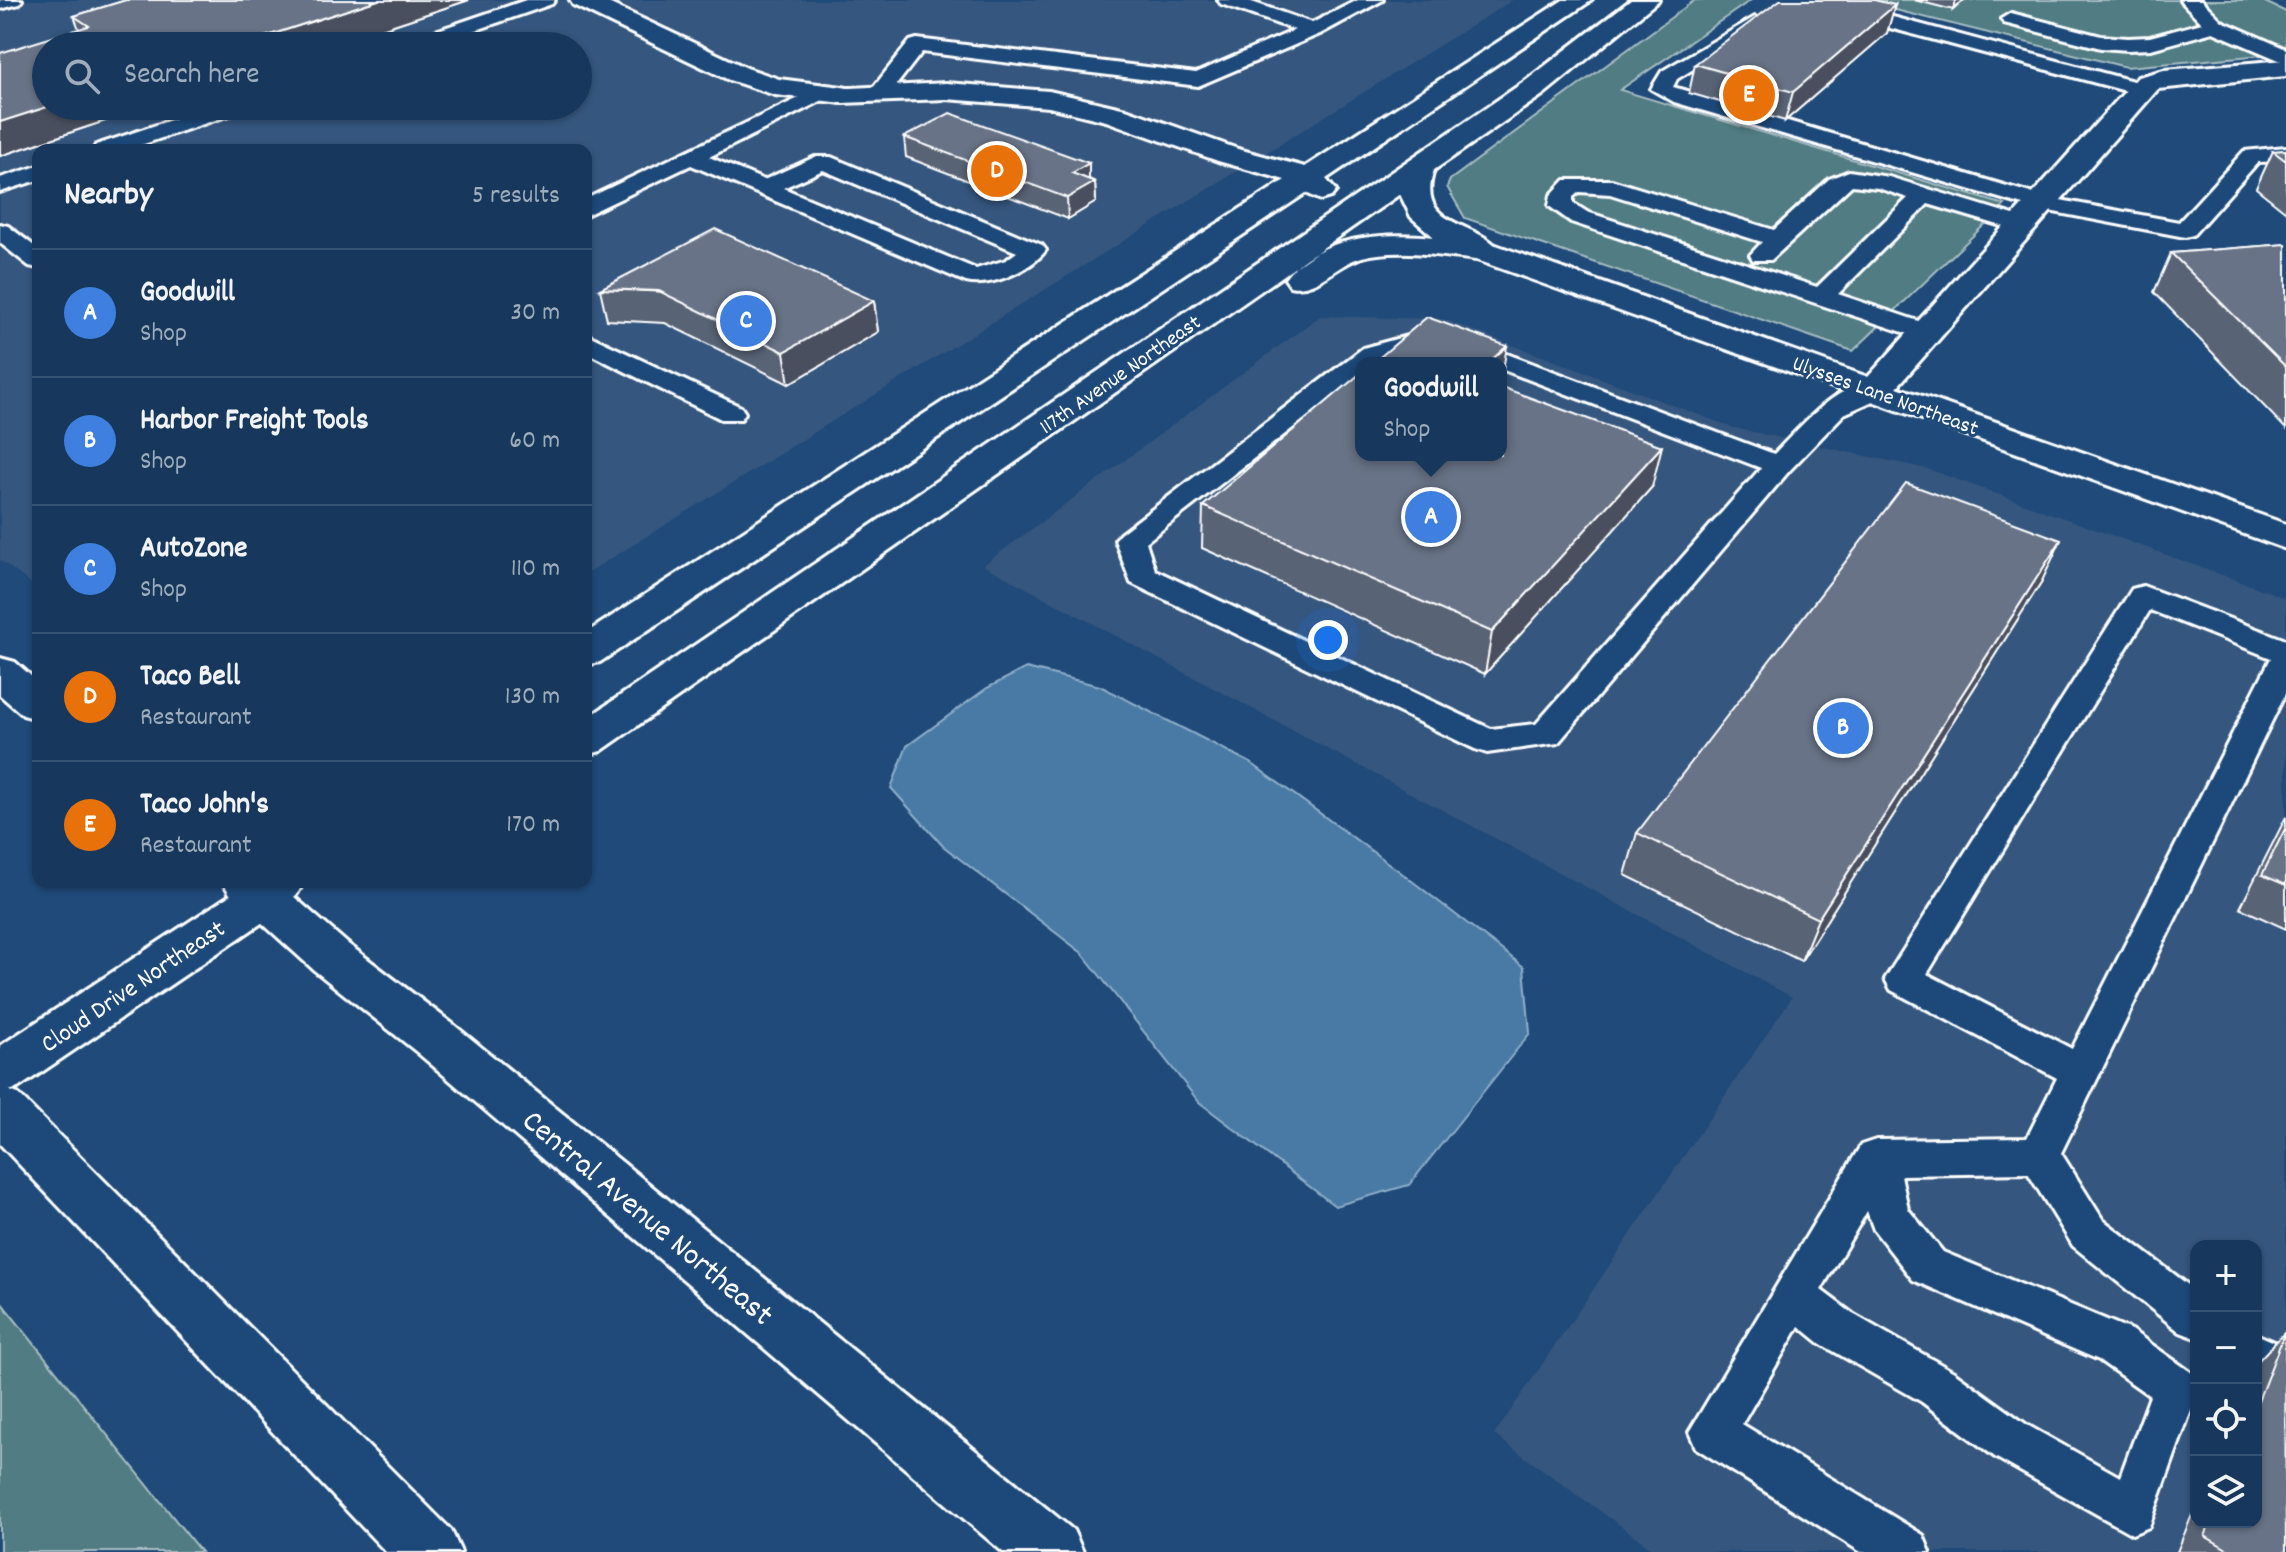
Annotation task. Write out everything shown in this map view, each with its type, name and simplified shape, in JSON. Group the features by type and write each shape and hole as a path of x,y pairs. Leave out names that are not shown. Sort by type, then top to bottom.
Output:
{"main road":[{"path":"582,0 738,74 775,87 928,107 993,109 1048,116 1099,126 1170,150 1223,171 1237,188 1240,206 1226,234"},
{"path":"592,648 1580,0"},
{"name":"117th Avenue Northeast","path":"592,736 1534,88 1647,0"},
{"path":"1875,390 2148,83 2164,78 2286,68"},
{"path":"832,94 930,89 1060,102 1114,115 1228,155 1309,179 1321,190 1316,209 1127,368"},
{"path":"1421,166 1414,192 1422,210 1451,234 1485,252"},
{"path":"1127,368 1207,342 1330,258 1361,247 1430,246 1485,252"},
{"name":"Ulysses Lane Northeast","path":"1485,252 2286,537"},
{"path":"0,672 32,700"},
{"name":"Cloud Drive Northeast","path":"0,1073 271,888"},
{"name":"Central Avenue Northeast","path":"276,888 331,957 460,1059 1051,1552"},
{"path":"0,1109 429,1552"}],"lane":[{"path":"0,3 12,0"},
{"path":"451,32 545,0"},
{"path":"1228,0 1313,30"},
{"path":"880,93 917,45 1198,80 1373,0"},
{"path":"1982,47 2030,0"},
{"path":"2190,0 2215,25 2286,57"},
{"path":"1828,6 2141,89"},
{"path":"1773,10 1669,75 1661,89 1681,98 1841,142 2031,214"},
{"path":"2011,19 2101,42 2128,44 2151,43 2215,25"},
{"path":"592,205 690,157 832,94"},
{"path":"122,144 193,120"},
{"path":"1744,271 1837,184 1849,178 2031,214 2185,230 2252,156 2286,154"},
{"path":"690,157 975,277 1015,265 1034,250 823,162 766,187"},
{"path":"0,185 32,175"},
{"path":"1778,239 1612,187 1573,185 1562,195 1561,206 1579,217 1927,332"},
{"path":"1821,297 1924,195"},
{"path":"0,231 32,256"},
{"path":"1368,357 1411,343 1458,344 1492,357"},
{"path":"592,345 731,413"},
{"path":"1507,362 1779,465"},
{"path":"1355,367 1130,540 1142,576 1487,741 1546,735 1779,465 1834,408 1875,390"},
{"path":"2081,1072 1904,979 2143,596 2286,652"},
{"path":"2039,1155 2286,660"},
{"path":"1876,1158 2039,1155"},
{"path":"2039,1155 2088,1233 2190,1313"},
{"path":"1876,1158 1712,1432 1906,1552"},
{"path":"1794,1296 1837,1329 1938,1387 2011,1441 2132,1510 2176,1388 2115,1345 1928,1266 1889,1217 1876,1158"},
{"path":"2262,1358 2286,1371"}],"shaded area":[{"path":"0,0 1513,0 592,570 592,144 32,144 32,584 0,560"},
{"path":"1320,316 1443,319 1734,428 1928,469 2286,598 2286,1552 1657,1552 1494,1435 1792,997 983,565"},
{"path":"1026,668 1100,686 1251,763 1524,967 1530,1033 1409,1185 1335,1206 1199,1102 1082,953 943,846 891,788 907,746 987,688"}],"green space":[{"path":"1695,0 1751,0 1620,90 2005,205 1853,351 1465,218 1447,187 1450,180"},
{"path":"1855,0 2261,0 2286,12 2286,53 2126,67"},
{"path":"0,1301 201,1552 0,1552"}],"building":[{"path":"126,0 378,0 279,32 69,32 89,26 74,16"},
{"path":"1780,0 1874,0 1895,5 1793,92 1695,64"},
{"path":"32,43 32,112 0,122 0,53"},
{"path":"950,113 1089,163 1072,173 1095,182 1067,198 904,137"},
{"path":"2286,150 2286,161 2273,151"},
{"path":"715,229 874,301 784,352 659,291 600,289"},
{"path":"2286,244 2286,367 2171,253"},
{"path":"1427,317 1507,346 1495,357 1380,357"},
{"path":"1355,378 1355,461 1507,461 1507,389 1662,446 1492,632 1203,506"},
{"path":"1906,483 2061,540 1818,919 1637,833"},
{"path":"2286,827 2286,885 2262,875"},
{"path":"2285,1332 2286,1552 2232,1552 2205,1536 2208,1528 2262,1528 2262,1391"}],"place":[{"name":"Taco John's","path":"1749,95"},
{"name":"Taco Bell","path":"997,171"},
{"name":"AutoZone","path":"746,321"},
{"name":"Goodwill","path":"1431,517"},
{"name":"Harbor Freight Tools","path":"1843,728"}]}
